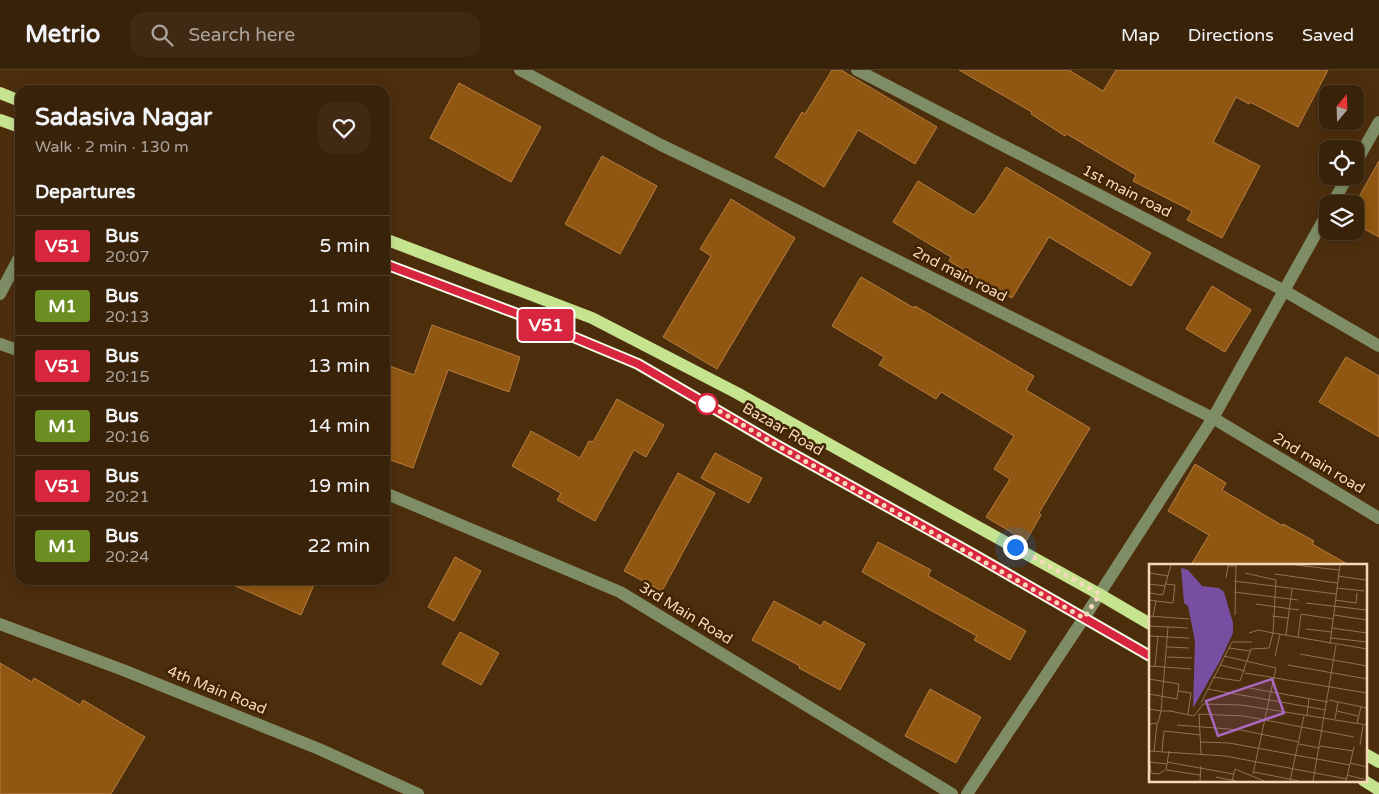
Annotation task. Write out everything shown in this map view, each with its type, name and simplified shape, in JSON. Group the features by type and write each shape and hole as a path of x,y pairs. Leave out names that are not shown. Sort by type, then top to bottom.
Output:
{"main road":[{"path":"0,93 15,99"},
{"path":"0,120 15,125"},
{"name":"Bazaar Road","path":"390,241 592,318 737,393 1100,594 1149,623"},
{"name":"Bazaar Road","path":"390,266 523,316 638,364 773,443 1149,655"},
{"path":"1366,755 1379,762"},
{"path":"1366,782 1379,790"}],"street":[{"name":"2nd main road","path":"520,70 661,145 782,203 1213,418 1379,518"},
{"name":"1st main road","path":"857,70 1283,290 1379,346"},
{"path":"1364,148 1379,122"},
{"path":"967,794 1100,594 1213,418 1319,228"},
{"path":"0,294 15,266"},
{"path":"0,344 15,349"},
{"name":"3rd Main Road","path":"390,495 620,592 952,794"},
{"name":"4th Main Road","path":"0,624 123,670 320,749 418,794"}],"building":[{"path":"832,70 841,70 937,127 915,164 858,130 824,187 775,157 802,112 805,114"},
{"path":"959,70 1069,70 1103,91 1116,70 1328,70 1298,127 1250,102 1249,104 1236,97 1213,142 1260,166 1222,238 1187,220 1192,211 1133,181 1136,175 1067,134 1065,136 1031,114 1032,112"},
{"path":"459,83 541,127 511,182 430,138"},
{"path":"602,156 657,186 620,254 565,224"},
{"path":"1379,161 1379,237 1364,229 1364,195 1360,195"},
{"path":"1006,167 1151,253 1131,286 1049,237 1012,298 949,261 951,257 893,222 918,181 974,215"},
{"path":"731,199 795,238 717,369 663,337 711,256 700,249"},
{"path":"861,277 914,308 915,306 1034,376 1026,390 1090,428 1039,513 1041,515 1026,541 986,517 1010,479 994,469 1014,436 941,392 936,399 879,365 884,357 832,326"},
{"path":"1212,286 1251,310 1225,352 1186,329"},
{"path":"432,325 520,357 509,392 448,370 413,468 390,460 390,366 414,375"},
{"path":"1346,357 1379,376 1379,437 1319,402"},
{"path":"617,399 664,425 646,457 634,450 595,521 557,500 561,493 512,466 531,431 580,458 589,441 593,442"},
{"path":"715,453 762,478 749,503 701,478"},
{"path":"1195,464 1226,483 1222,490 1283,526 1283,524 1314,541 1312,544 1347,564 1192,564 1209,535 1168,511"},
{"path":"678,473 715,493 662,591 624,571"},
{"path":"878,542 931,570 928,576 1026,631 1010,660 974,640 977,636 862,572"},
{"path":"455,557 481,571 454,621 428,607"},
{"path":"233,585 314,585 301,615"},
{"path":"774,601 821,626 824,621 865,644 840,690 752,640"},
{"path":"460,632 499,653 481,685 442,664"},
{"path":"0,663 32,682 34,678 80,705 83,700 145,737 111,794 0,794"},
{"path":"930,689 981,717 956,763 905,736"}],"bus line":[{"name":"V51","path":"390,266 523,316 638,364 773,443 971,553 1149,655"}],"route":[{"path":"707,404 1084,618 1100,594 1015,547"}]}
